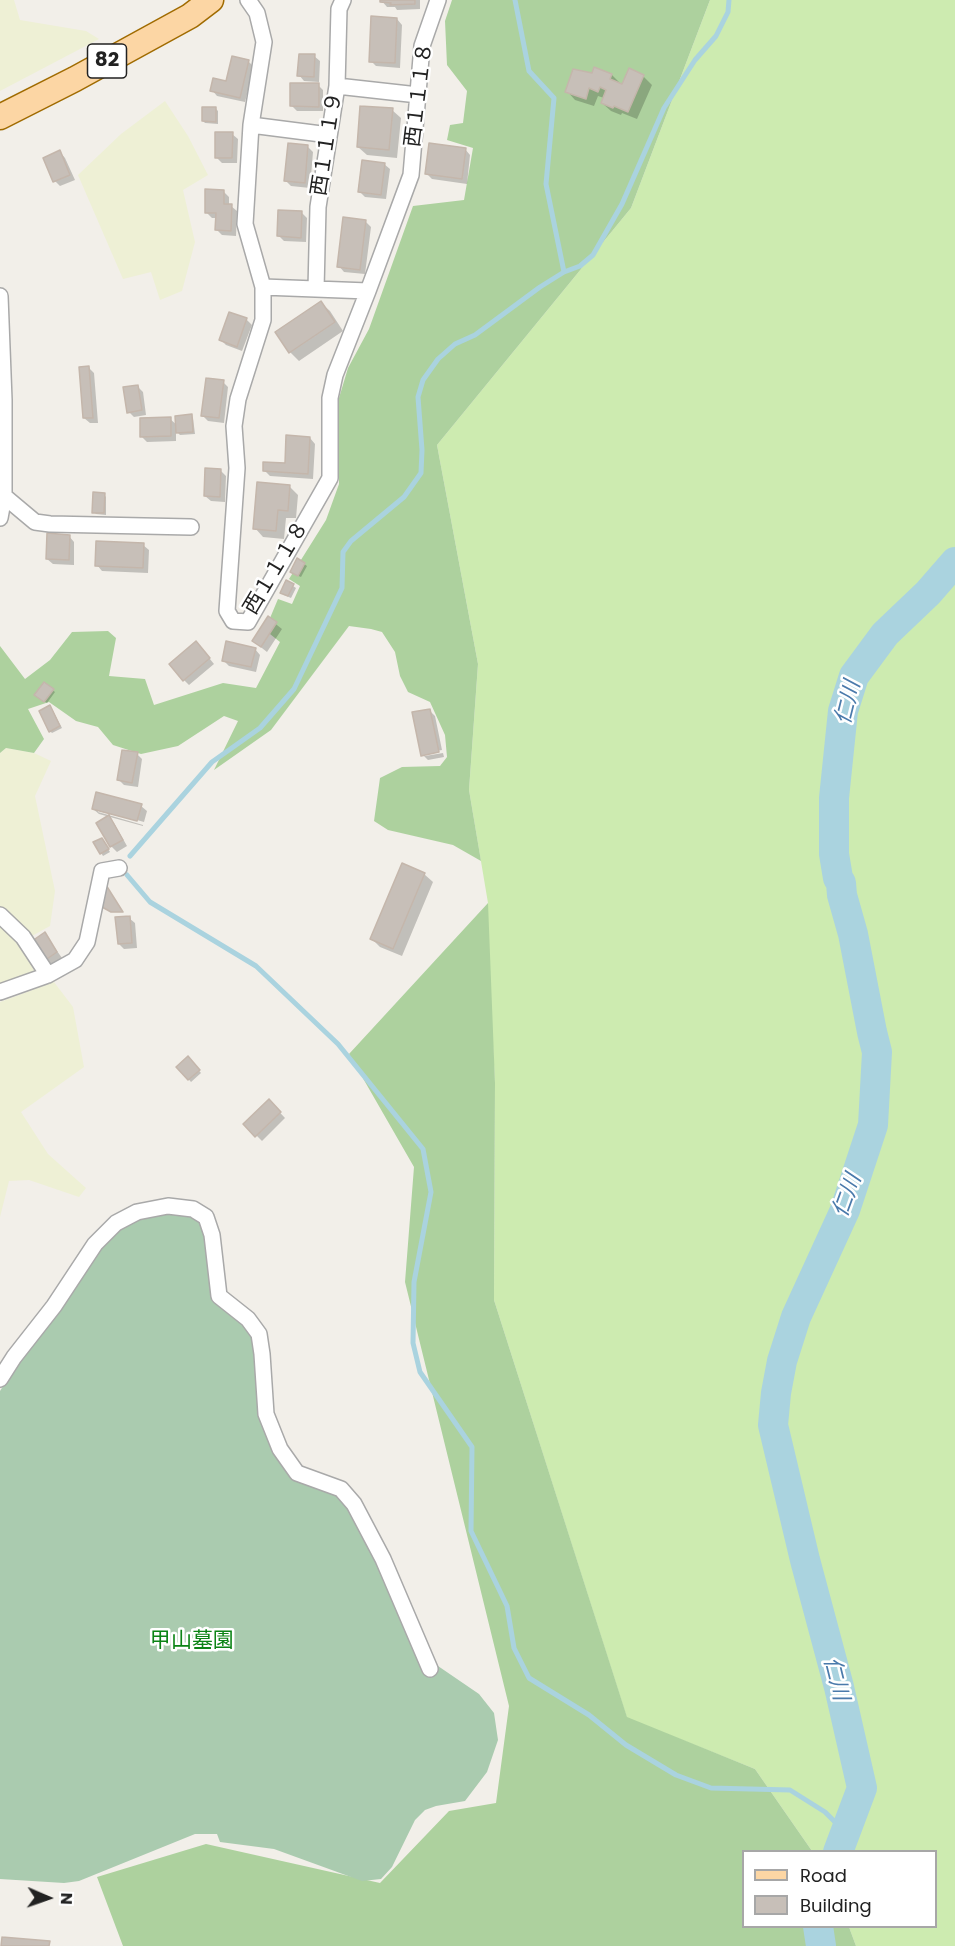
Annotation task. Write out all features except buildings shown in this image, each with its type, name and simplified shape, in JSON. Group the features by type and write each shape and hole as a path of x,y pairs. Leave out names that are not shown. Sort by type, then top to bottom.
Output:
{"main road":[{"name":"82","path":"0,117 180,21 211,0"}],"street":[{"name":"西１１１８","path":"248,0 257,13 264,42 251,125 245,224 263,287 263,320 238,399 234,426 237,468 227,611 233,621 248,622 330,478 330,398 335,375 411,175 422,46 438,0"},
{"name":"西１１１９","path":"316,289 318,207 337,86 339,9 343,0"},
{"path":"337,86 418,94"},
{"path":"251,125 329,135"},
{"path":"263,287 368,291"},
{"path":"0,296 4,400 4,496 0,518"},
{"path":"4,496 35,522 191,526"},
{"path":"0,992 48,975 75,960 87,942 102,871 119,868"},
{"path":"0,915 23,937 48,975"},
{"path":"0,1379 14,1357 54,1306 95,1244 116,1223 138,1212 168,1206 194,1209 206,1217 212,1235 219,1296 248,1319 259,1334 266,1414 280,1449 297,1473 341,1489 354,1504 383,1559 430,1669"}],"green space":[{"path":"0,0 14,0 20,20 86,31 99,39 0,91"},
{"path":"452,0 710,0 631,208 437,445 478,664 469,790 481,861 453,845 388,830 374,821 380,778 402,767 440,766 447,757 445,735 430,702 408,692 400,676 395,652 382,632 371,629 349,626 271,730 214,770 238,721 224,716 178,746 141,754 113,745 98,727 76,721 49,702 28,709 44,739 34,753 6,748 0,753 0,646 25,679 50,660 72,632 108,631 116,638 109,676 145,679 154,705 223,683 256,688 280,642 265,630 278,599 292,604 300,586 289,579 326,520 339,484 339,398 348,368 369,329 413,206 464,200 473,148 447,140 450,125 463,123 467,91 447,65 445,21"},
{"path":"710,0 955,0 955,1946 856,1946 849,1928 937,1928 937,1850 811,1850 755,1769 627,1718 494,1300 495,1083 487,935 488,903 469,790 478,664 437,445 631,208"},
{"path":"165,101 188,136 208,175 183,190 195,242 182,291 160,300 151,272 123,279 78,175 121,134"},
{"path":"6,748 34,753 51,761 35,796 55,891 50,926 21,942 35,973 0,986 0,753"},
{"path":"488,903 495,1083 494,1300 627,1717 755,1769 811,1850 742,1850 742,1928 849,1928 856,1946 123,1946 97,1877 206,1844 380,1883 449,1811 496,1803 509,1706 405,1282 414,1167 349,1054"},
{"path":"54,982 73,1007 84,1067 21,1112 48,1154 86,1188 79,1197 29,1180 9,1181 0,1217 0,1002"},
{"name":"甲山墓園","path":"169,1212 192,1215 202,1221 206,1236 212,1297 244,1323 254,1337 275,1452 338,1496 349,1510 378,1560 429,1675 438,1666 479,1694 494,1713 498,1740 487,1772 465,1801 425,1810 415,1820 392,1867 381,1879 362,1881 274,1849 220,1842 217,1834 195,1834 79,1881 64,1883 0,1879 0,1391 99,1248 119,1229 140,1219"}],"waterway":[{"path":"515,0 529,71 554,98 546,184 564,272"},
{"path":"130,856 212,762 260,728 294,689 342,588 343,552 351,541 404,497 421,473 422,450 418,397 423,380 438,359 455,344 475,335 540,287 564,272 580,266 593,255 622,204 664,108 695,60 716,36 728,12 729,0"},
{"name":"仁川","path":"839,1850 862,1788 773,1425 782,1361 796,1317 845,1210 873,1125 877,1052 834,854 834,798 843,711 854,676 885,634 928,593 955,562"},
{"path":"127,875 150,902 256,966 338,1044 423,1149 431,1192 414,1282 413,1343 420,1372 472,1447 471,1531 507,1606 514,1648 529,1678 589,1715 626,1745 676,1775 711,1788 790,1790 825,1812 846,1833"},
{"name":"仁川","path":"818,1928 821,1946"}]}
